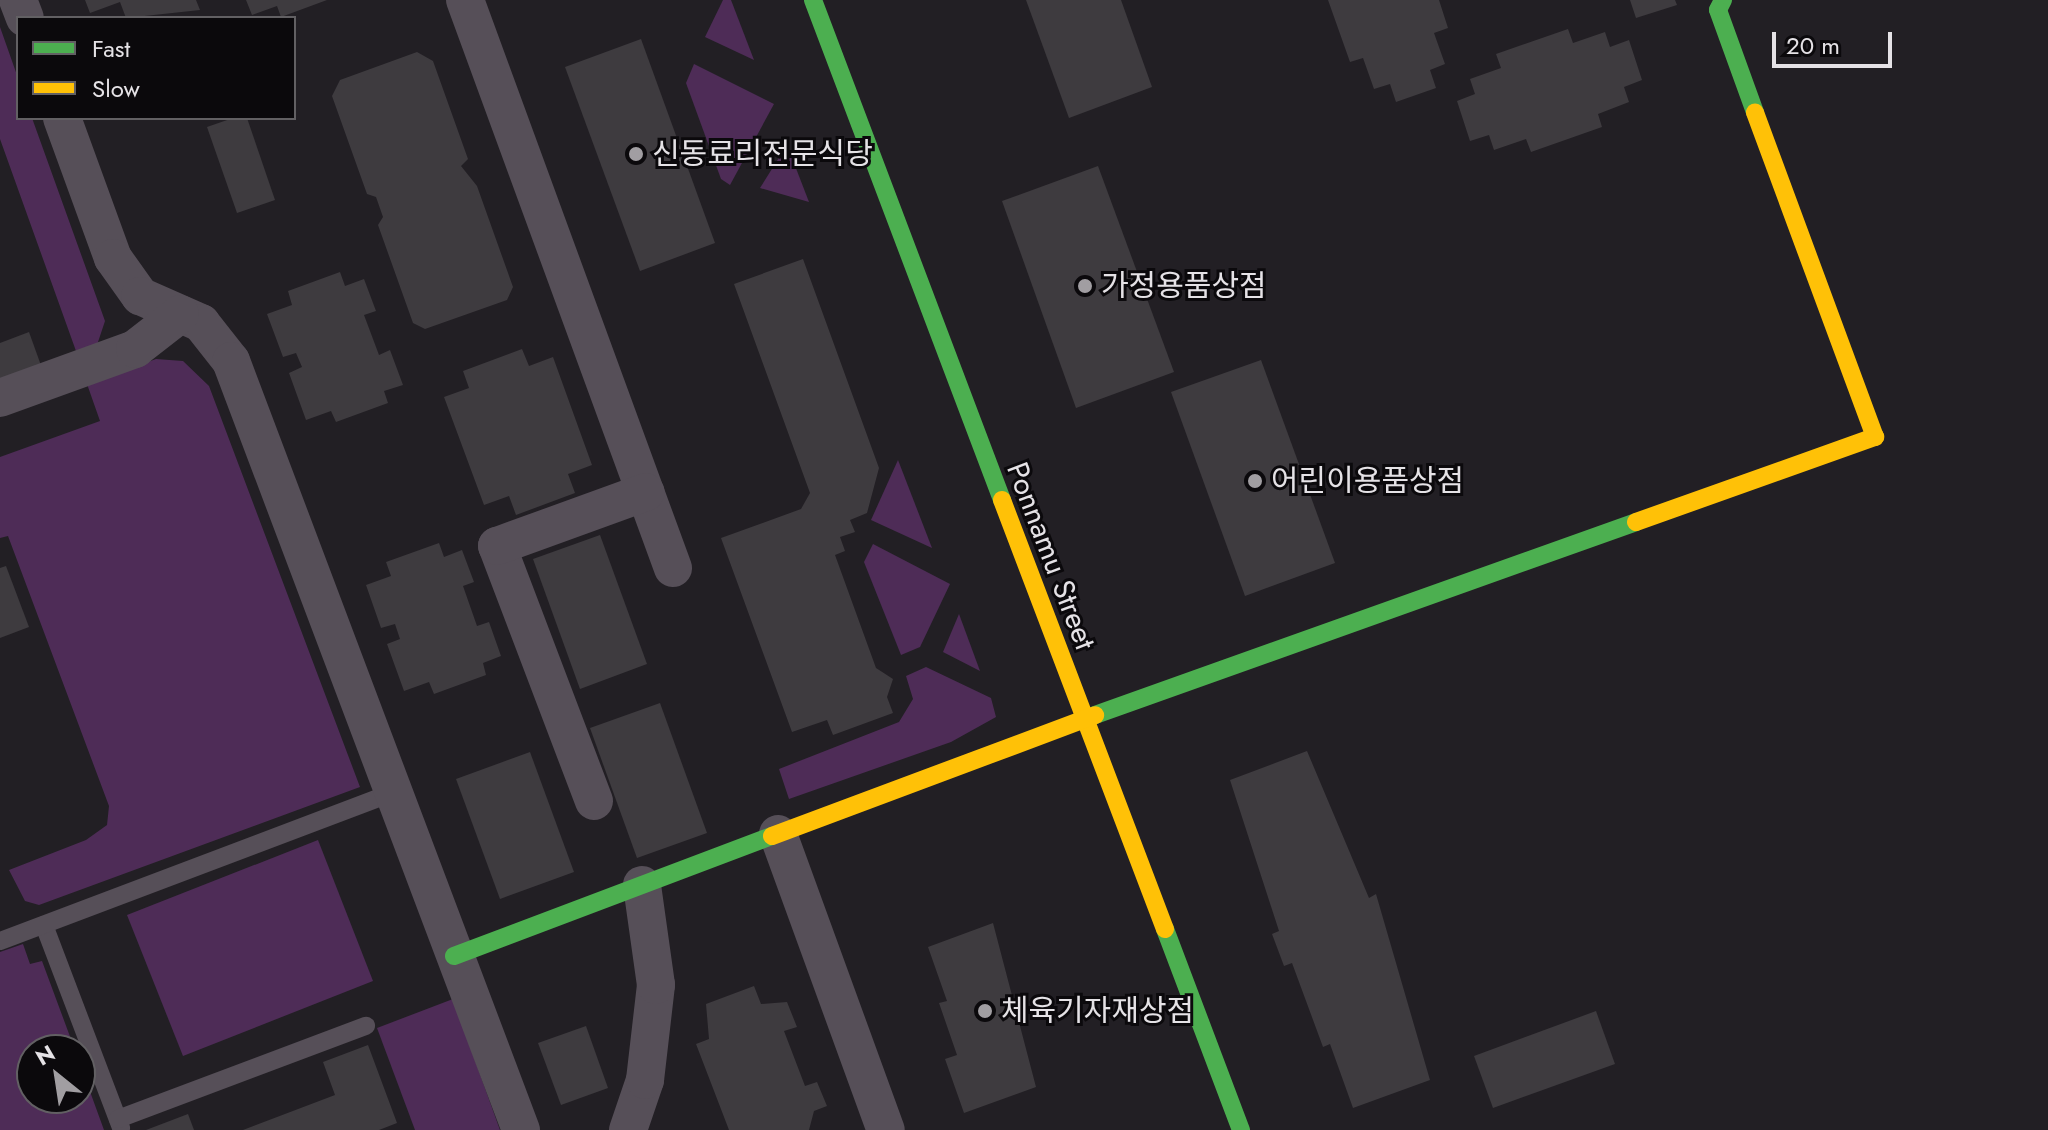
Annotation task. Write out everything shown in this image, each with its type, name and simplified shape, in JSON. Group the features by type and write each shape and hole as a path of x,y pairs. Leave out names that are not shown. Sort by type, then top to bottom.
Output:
{"street":[{"path":"465,0 673,568"},
{"name":"Ponnamu Street","path":"813,0 1241,1130"},
{"path":"454,956 1084,719 1875,437 1718,10 1723,0"},
{"path":"63,120 113,258 140,296 201,323 231,361 391,793 521,1130"},
{"path":"0,398 135,349 180,314"},
{"path":"594,801 497,546 646,492"},
{"path":"778,834 877,1127"},
{"path":"628,1130 645,1080 656,985 642,885"}],"lane":[{"path":"0,941 391,793"},
{"path":"44,925 120,1124 366,1026"}],"shaded area":[{"path":"723,0 731,0 754,60 705,37"},
{"path":"0,27 16,72 16,120 33,120 105,321 97,345 76,351 0,139"},
{"path":"694,64 774,104 730,185 721,179 686,83"},
{"path":"787,145 809,202 760,188"},
{"path":"156,359 183,361 209,386 360,787 39,905 25,901 9,870 86,840 107,825 109,806 8,536 0,538 0,457 100,421 87,384"},
{"path":"898,460 932,548 871,520"},
{"path":"873,544 950,584 920,647 901,655 864,562"},
{"path":"959,614 980,671 943,652"},
{"path":"926,667 991,698 996,717 951,742 789,799 779,769 899,722 913,699 906,676"},
{"path":"318,840 373,981 183,1056 127,915"},
{"path":"23,944 30,964 42,961 69,1034 16,1034 16,1114 96,1114 96,1108 104,1130 0,1130 0,952"},
{"path":"453,999 500,1130 415,1130 377,1028"}],"building":[{"path":"85,0 196,0 200,10 125,16 120,2 90,13"},
{"path":"246,0 327,0 284,16 281,16 277,6 252,15"},
{"path":"1026,0 1121,0 1152,87 1069,118"},
{"path":"1328,0 1439,0 1448,28 1434,33 1445,64 1430,70 1436,88 1396,102 1390,84 1374,89 1363,58 1350,62"},
{"path":"1630,0 1675,0 1677,5 1636,18"},
{"path":"1568,29 1573,43 1605,32 1610,47 1629,40 1642,80 1624,87 1629,102 1598,114 1602,127 1531,152 1526,139 1494,150 1489,135 1470,141 1457,101 1475,94 1470,79 1501,68 1496,54"},
{"path":"641,39 715,243 640,271 565,67"},
{"path":"417,52 433,61 468,159 461,166 477,186 513,287 507,300 425,329 413,323 378,225 383,217 376,197 367,194 332,96 340,80"},
{"path":"227,120 248,120 275,200 237,213 207,127"},
{"path":"1098,166 1174,372 1076,408 1002,201"},
{"path":"803,259 879,468 867,513 850,520 855,532 840,537 845,551 835,555 876,668 893,679 887,697 893,713 833,735 827,720 792,732 721,538 801,509 810,493 734,284"},
{"path":"340,272 345,286 364,279 376,311 364,315 379,355 390,350 403,385 384,391 388,403 336,422 331,411 306,420 289,373 302,367 296,353 283,357 267,314 292,305 288,291"},
{"path":"29,332 43,371 0,387 0,343"},
{"path":"522,349 529,366 553,357 592,465 568,474 575,493 516,515 509,496 484,505 444,397 469,388 463,371"},
{"path":"1261,360 1335,563 1245,596 1171,392"},
{"path":"600,535 647,664 580,689 533,559"},
{"path":"439,543 444,557 462,550 474,582 463,586 477,626 489,622 501,656 483,663 486,675 434,694 429,682 404,691 387,644 400,639 395,624 381,628 366,585 391,576 386,562"},
{"path":"6,566 29,627 0,638 0,568"},
{"path":"660,703 707,833 637,858 590,728"},
{"path":"1307,751 1369,898 1376,894 1430,1080 1353,1108 1330,1044 1323,1047 1292,963 1284,966 1272,934 1279,931 1230,780"},
{"path":"530,752 574,872 500,899 456,779"},
{"path":"993,923 1036,1087 964,1113 945,1059 957,1055 939,1003 947,1001 928,947"},
{"path":"754,986 761,1004 787,1002 797,1027 784,1031 805,1086 817,1082 827,1106 814,1111 809,1130 729,1130 696,1044 709,1039 706,1004"},
{"path":"1596,1011 1615,1064 1493,1108 1474,1056"},
{"path":"586,1026 608,1088 561,1105 538,1043"},
{"path":"368,1045 397,1123 379,1130 243,1130 335,1095 323,1062"},
{"path":"188,1114 194,1130 146,1130"}],"traffic: fast":[{"path":"813,0 1002,500"},
{"path":"1723,0 1718,10 1755,112"},
{"path":"1095,715 1636,522"},
{"path":"454,956 772,836"},
{"path":"1165,929 1241,1130"}],"traffic: slow":[{"path":"1636,522 1875,437 1755,112"},
{"path":"1002,500 1165,929"},
{"path":"772,836 1095,715"}],"place":[{"name":"신동료리전문식당","path":"636,154"},
{"name":"가정용품상점","path":"1085,286"},
{"name":"어린이용품상점","path":"1255,481"},
{"name":"체육기자재상점","path":"985,1011"}]}
